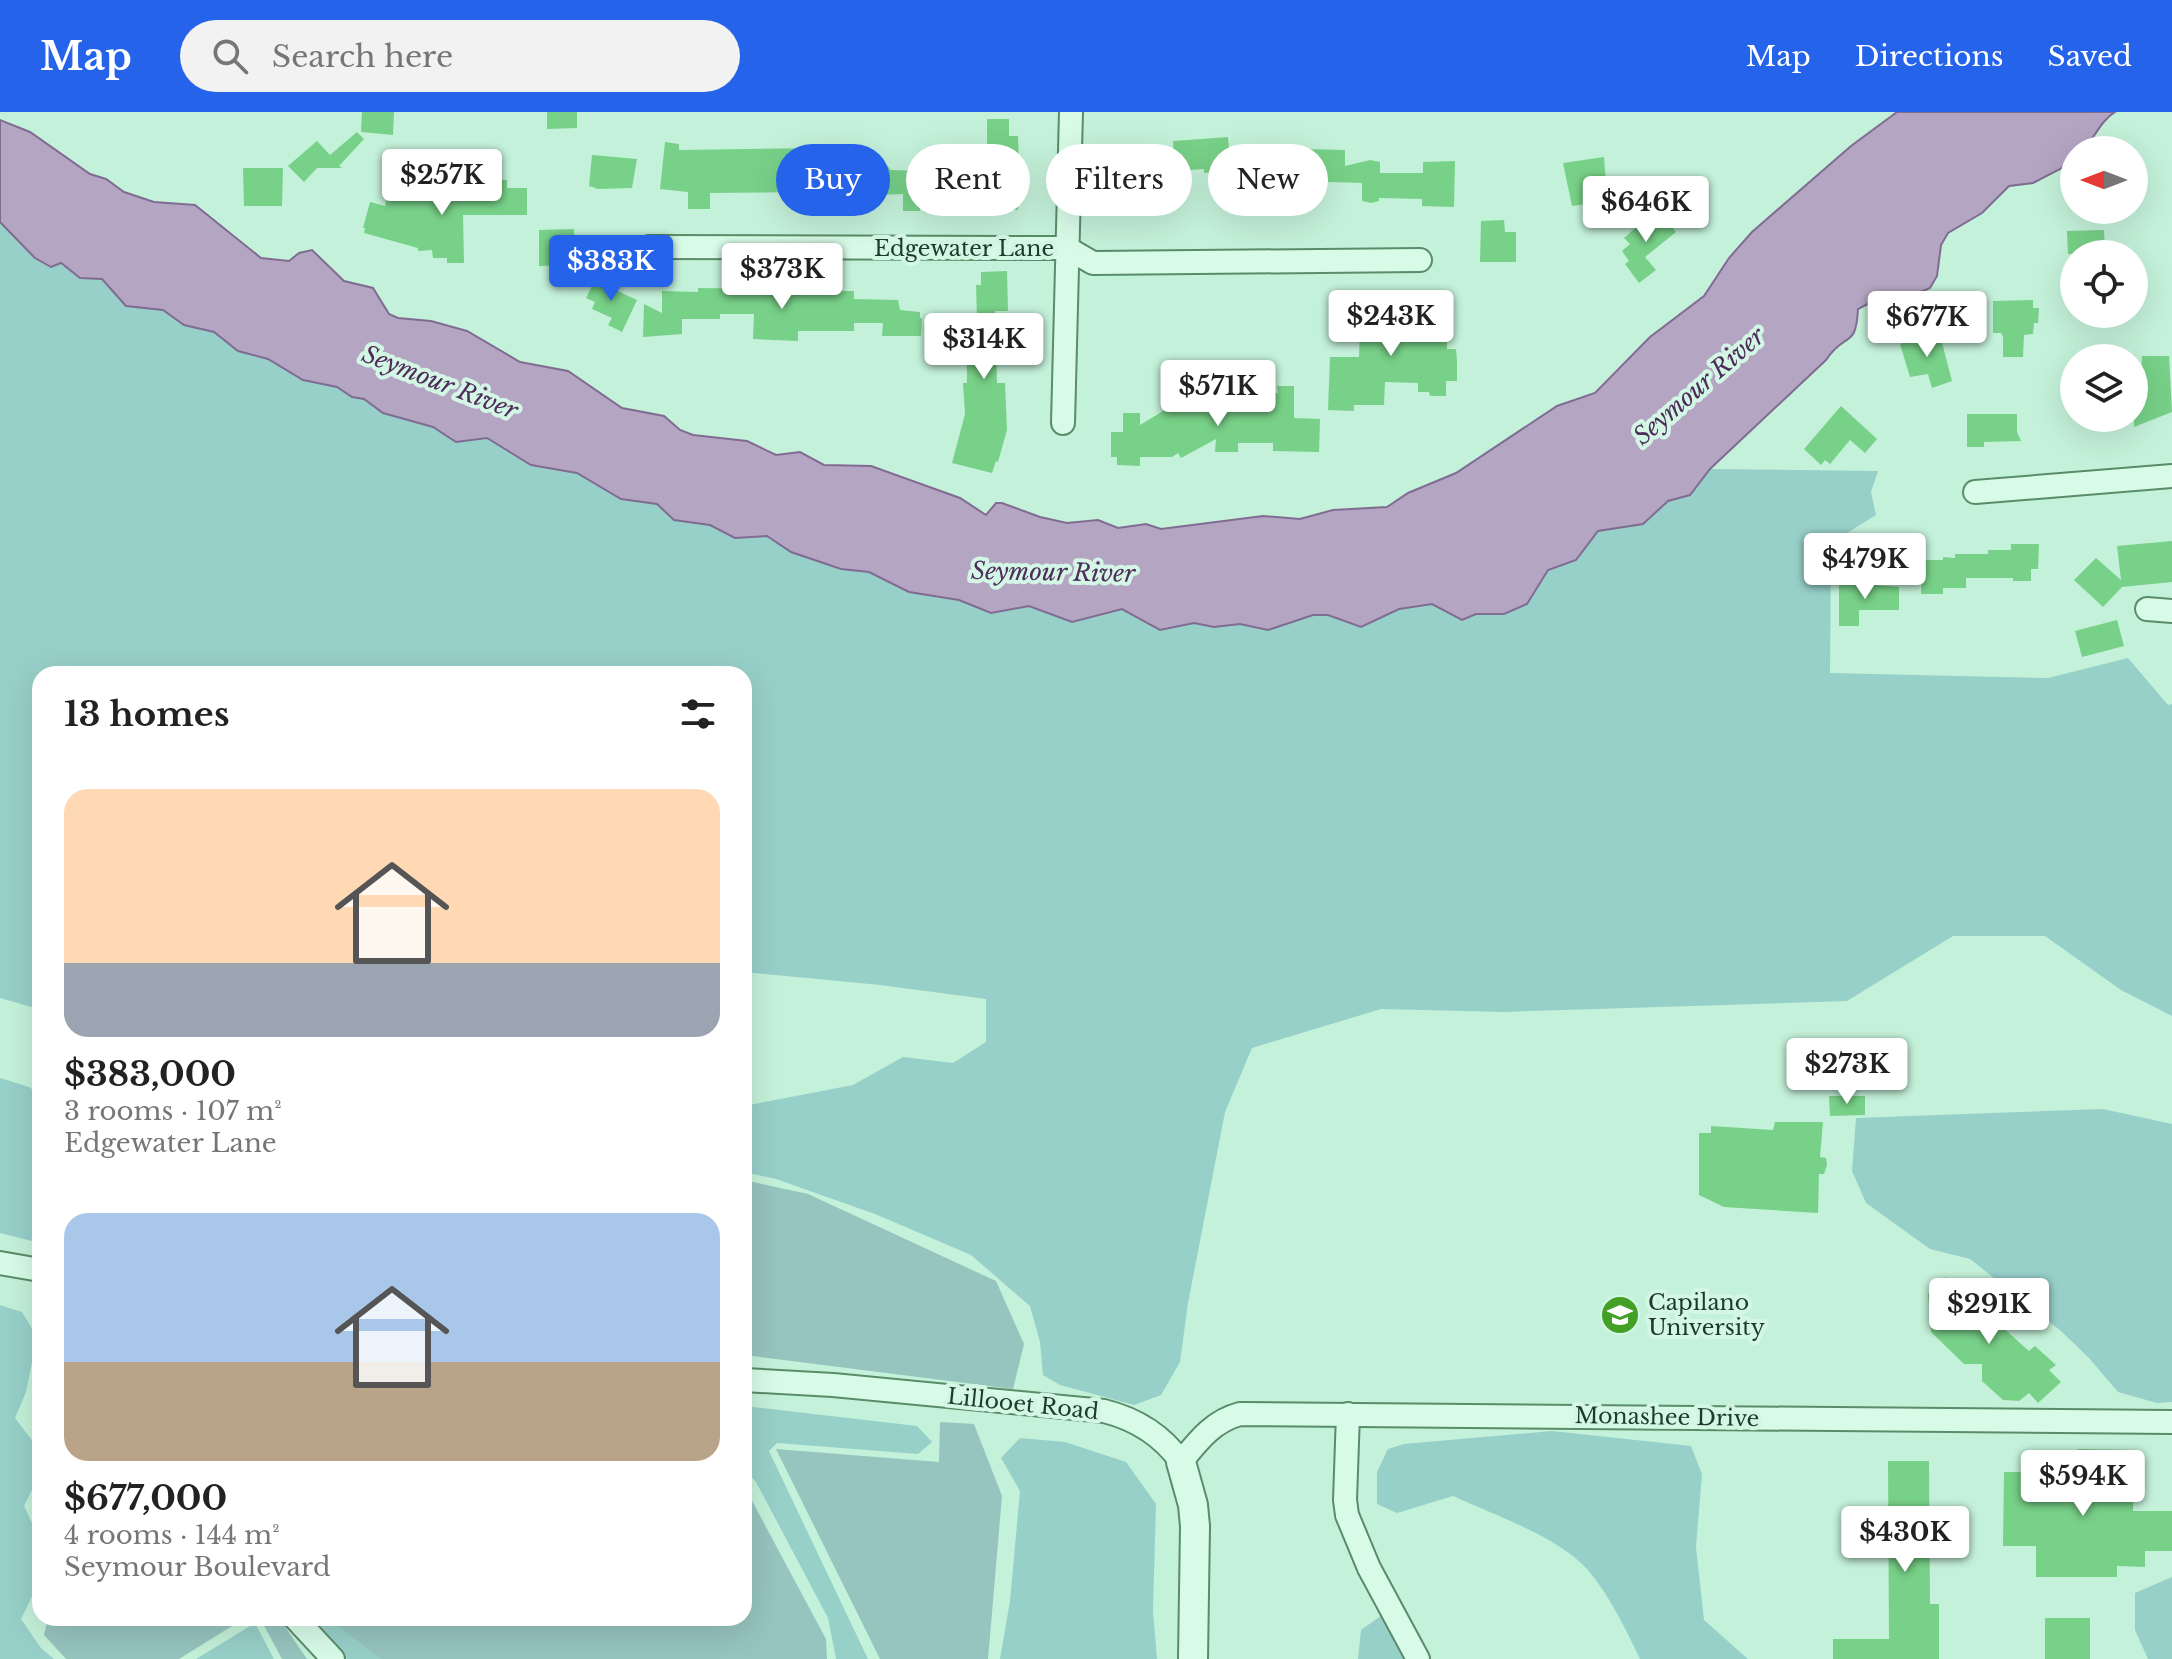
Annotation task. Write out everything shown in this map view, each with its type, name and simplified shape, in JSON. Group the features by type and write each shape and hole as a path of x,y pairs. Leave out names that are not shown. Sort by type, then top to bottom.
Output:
{"street":[{"path":"1063,423 1071,112"},
{"name":"Edgewater Lane","path":"649,247 1067,248 1093,263 1420,260"},
{"path":"1975,492 2172,476"},
{"path":"2147,609 2172,611"},
{"path":"0,1263 32,1269"},
{"name":"Lillooet Road","path":"752,1380 847,1386 1104,1411 1131,1419 1167,1442 1181,1462 1193,1505 1193,1659"},
{"name":"Monashee Drive","path":"1181,1462 1201,1437 1226,1417 1240,1414 2172,1422"},
{"path":"1348,1414 1347,1515 1369,1568 1418,1659"},
{"path":"302,1626 333,1659"}],"shaded area":[{"path":"0,222 80,278 102,279 126,306 163,310 184,325 215,332 238,351 268,359 303,380 337,387 352,397 364,399 383,413 433,427 456,442 486,438 531,465 577,473 621,499 657,504 674,520 710,525 735,538 767,536 791,552 841,569 869,572 909,592 959,600 991,613 1029,606 1072,622 1122,609 1160,630 1194,623 1214,627 1240,623 1268,630 1312,615 1328,615 1361,627 1399,609 1432,604 1462,620 1476,613 1504,614 1527,604 1548,570 1576,560 1598,531 1643,524 1668,501 1691,495 1710,469 1878,471 1871,492 1876,515 1831,543 1830,673 2048,678 2128,658 2168,705 2172,704 2172,1016 2121,990 2045,936 1953,936 1847,1001 1504,1012 1381,1009 1252,1048 1225,1112 1188,1303 1180,1362 1161,1395 1134,1405 1060,1385 1043,1375 1040,1342 1030,1306 971,1255 875,1214 776,1179 752,1174 752,1104 853,1085 903,1057 953,1063 986,1042 986,999 752,973 752,666 32,666 32,1007 0,998"},
{"path":"0,1078 32,1089 32,1241 0,1233"},
{"path":"2103,1109 2172,1124 2172,1402 2157,1403 2118,1392 2061,1331 1970,1259 1930,1249 1866,1203 1852,1171 1856,1118"},
{"path":"752,1182 808,1194 996,1281 1024,1344 1013,1389 752,1356"},
{"path":"0,1305 22,1312 32,1329 32,1362 26,1392 15,1418 32,1440 32,1490 24,1506 32,1522 32,1595 21,1619 41,1648 54,1659 0,1659"},
{"path":"752,1407 917,1426 932,1442 918,1454 777,1443 769,1451 868,1659 836,1659 828,1618 752,1478"},
{"path":"940,1422 974,1424 1002,1496 988,1659 880,1659 776,1449 939,1462"},
{"path":"1552,1431 1691,1446 1702,1474 1696,1547 1704,1620 1748,1659 1640,1659 1603,1590 1575,1557 1560,1547 1524,1527 1453,1496 1397,1513 1377,1504 1377,1472 1388,1449 1404,1444"},
{"path":"1020,1438 1065,1442 1126,1462 1156,1504 1153,1611 1157,1659 1000,1659 1010,1601 1020,1491 1001,1458"},
{"path":"752,1501 826,1639 827,1659 381,1659 338,1626 752,1626"},
{"path":"2172,1577 2172,1659 2148,1659 2135,1630 2135,1593"},
{"path":"1385,1613 1410,1659 1358,1659 1361,1630"},
{"path":"46,1626 232,1626 179,1659 66,1659 44,1635"},
{"path":"250,1626 257,1626 274,1659 196,1659"},
{"path":"264,1626 284,1626 307,1659 282,1659"},
{"path":"320,1626 368,1626 388,1659 347,1659"}],"water":[{"name":"Seymour River","path":"1897,112 2115,112 2094,136 2060,136 2060,169 2033,183 2009,186 1982,213 1948,233 1941,245 1937,276 1930,288 1905,299 1875,300 1858,309 1852,336 1710,469 1690,495 1668,501 1643,524 1598,531 1576,560 1548,570 1527,604 1504,614 1476,614 1462,620 1432,604 1399,609 1361,627 1328,615 1313,615 1268,630 1240,624 1214,627 1194,623 1160,630 1122,609 1072,622 1029,606 991,613 959,600 909,592 869,572 841,569 791,552 767,536 735,538 710,525 674,520 657,504 621,499 577,473 531,465 487,438 456,442 433,427 383,413 364,399 352,397 337,387 303,380 268,359 238,351 214,332 184,325 163,310 126,306 102,279 80,278 61,263 51,267 35,258 0,222 0,120 30,132 90,174 106,179 124,192 154,202 195,205 261,258 289,261 299,253 312,250 344,281 373,288 389,314 467,331 520,362 568,371 622,408 664,416 680,430 693,435 747,441 776,455 800,452 824,465 871,466 960,498 986,515 996,503 1002,503 1067,523 1098,520 1118,528 1146,524 1161,529 1263,516 1300,519 1333,510 1387,507 1408,493 1456,473 1557,406 1595,393 1650,337 1704,296 1729,258 1752,232 1851,146"}],"building":[{"path":"362,112 394,112 393,135 361,132"},
{"path":"547,112 577,112 577,128 547,129"},
{"path":"987,119 1009,119 1009,136 1018,136 1018,144 987,144"},
{"path":"357,132 364,139 339,166 342,168 317,168 304,182 288,166 317,141 330,155"},
{"path":"1228,137 1229,144 1208,144 1208,173 1204,173 1204,169 1192,170 1192,144 1173,144 1173,141"},
{"path":"665,142 679,144 679,150 776,149 776,192 710,193 710,209 688,209 688,192 660,189"},
{"path":"1328,150 1345,150 1345,166 1370,160 1380,162 1380,173 1423,173 1423,162 1455,161 1454,207 1422,206 1422,199 1379,198 1379,201 1371,203 1362,201 1362,183 1328,182"},
{"path":"592,155 637,159 632,188 598,189 589,186"},
{"path":"1604,157 1607,198 1601,198 1601,202 1572,206 1563,163"},
{"path":"243,168 283,168 282,206 244,206"},
{"path":"890,169 906,170 906,211 903,211 903,194 890,194"},
{"path":"475,174 494,174 494,179 507,180 507,188 527,188 527,215 463,215 464,263 447,263 447,258 433,258 432,250 418,251 418,248 364,233 370,202 385,206 388,192 408,198 475,197"},
{"path":"1658,208 1676,232 1645,257 1656,270 1639,283 1625,264 1629,261 1622,251 1630,244 1624,238"},
{"path":"1504,220 1505,232 1516,232 1516,262 1480,262 1481,221"},
{"path":"574,229 575,265 539,266 539,230"},
{"path":"2104,230 2104,240 2067,240 2067,231"},
{"path":"1007,271 1008,311 995,311 997,383 1005,383 1007,430 992,473 952,463 965,414 966,320 977,319 976,285 981,285 981,272"},
{"path":"597,276 615,285 613,289 637,300 622,332 608,325 612,318 592,309 595,302 586,298"},
{"path":"785,285 839,285 839,291 854,291 854,299 898,300 900,310 920,312 921,336 882,336 883,323 854,323 854,331 798,331 798,341 753,339 754,314 720,314 720,319 682,319 682,334 643,337 644,304 662,313 662,291 698,292 698,288 785,289"},
{"path":"2033,300 2033,308 2039,308 2038,323 2034,323 2033,334 2024,335 2023,357 2003,357 2003,337 2001,333 1993,333 1993,301"},
{"path":"1361,302 1412,304 1412,320 1439,320 1439,334 1447,334 1447,349 1456,349 1457,381 1446,381 1446,396 1418,392 1418,383 1385,382 1384,405 1354,405 1354,411 1328,410 1330,357 1359,357"},
{"path":"1939,331 1952,381 1932,388 1928,374 1910,377 1900,344"},
{"path":"2148,356 2169,356 2172,412 2148,421"},
{"path":"1277,386 1294,386 1294,418 1320,419 1319,452 1273,451 1273,443 1238,443 1238,452 1215,452 1216,439 1181,458 1178,453 1172,457 1140,457 1140,466 1117,465 1117,457 1111,457 1111,432 1123,432 1123,413 1140,413 1140,425 1183,399 1187,405 1216,414 1217,394 1278,393"},
{"path":"1841,406 1877,439 1865,453 1850,440 1830,464 1825,460 1821,465 1804,449"},
{"path":"1967,414 2017,414 2017,432 2021,441 1984,442 1984,447 1967,447"},
{"path":"2172,541 2172,582 2122,587 2103,607 2074,580 2096,558 2121,580 2117,546"},
{"path":"2011,544 2039,544 2038,569 2031,569 2031,581 1966,578 1966,588 1943,588 1943,594 1921,594 1922,560 1955,558 1955,554 1988,554 1988,550 2011,550"},
{"path":"1839,582 1899,587 1899,610 1859,610 1859,626 1839,626"},
{"path":"2117,620 2124,646 2082,657 2075,631"},
{"path":"1829,1096 1865,1096 1865,1115 1830,1116"},
{"path":"1775,1122 1823,1122 1820,1157 1826,1158 1827,1165 1824,1174 1819,1174 1818,1213 1724,1207 1699,1195 1699,1133 1711,1133 1711,1126 1773,1130"},
{"path":"1946,1277 2029,1351 2035,1346 2056,1365 2049,1370 2061,1382 2038,1403 2029,1393 2019,1401 2003,1400 1982,1381 1982,1364 1964,1364 1931,1332 1928,1294"},
{"path":"2078,1449 2133,1450 2133,1511 2172,1511 2172,1551 2145,1551 2145,1567 2117,1566 2117,1577 2036,1577 2036,1546 2003,1546 2004,1472 2078,1472"},
{"path":"1888,1461 1929,1461 1930,1604 1939,1604 1939,1659 1833,1659 1833,1639 1889,1639"},
{"path":"2045,1618 2090,1618 2090,1659 2045,1659"}],"place":[{"name":"Capilano University","path":"1620,1315"}]}
